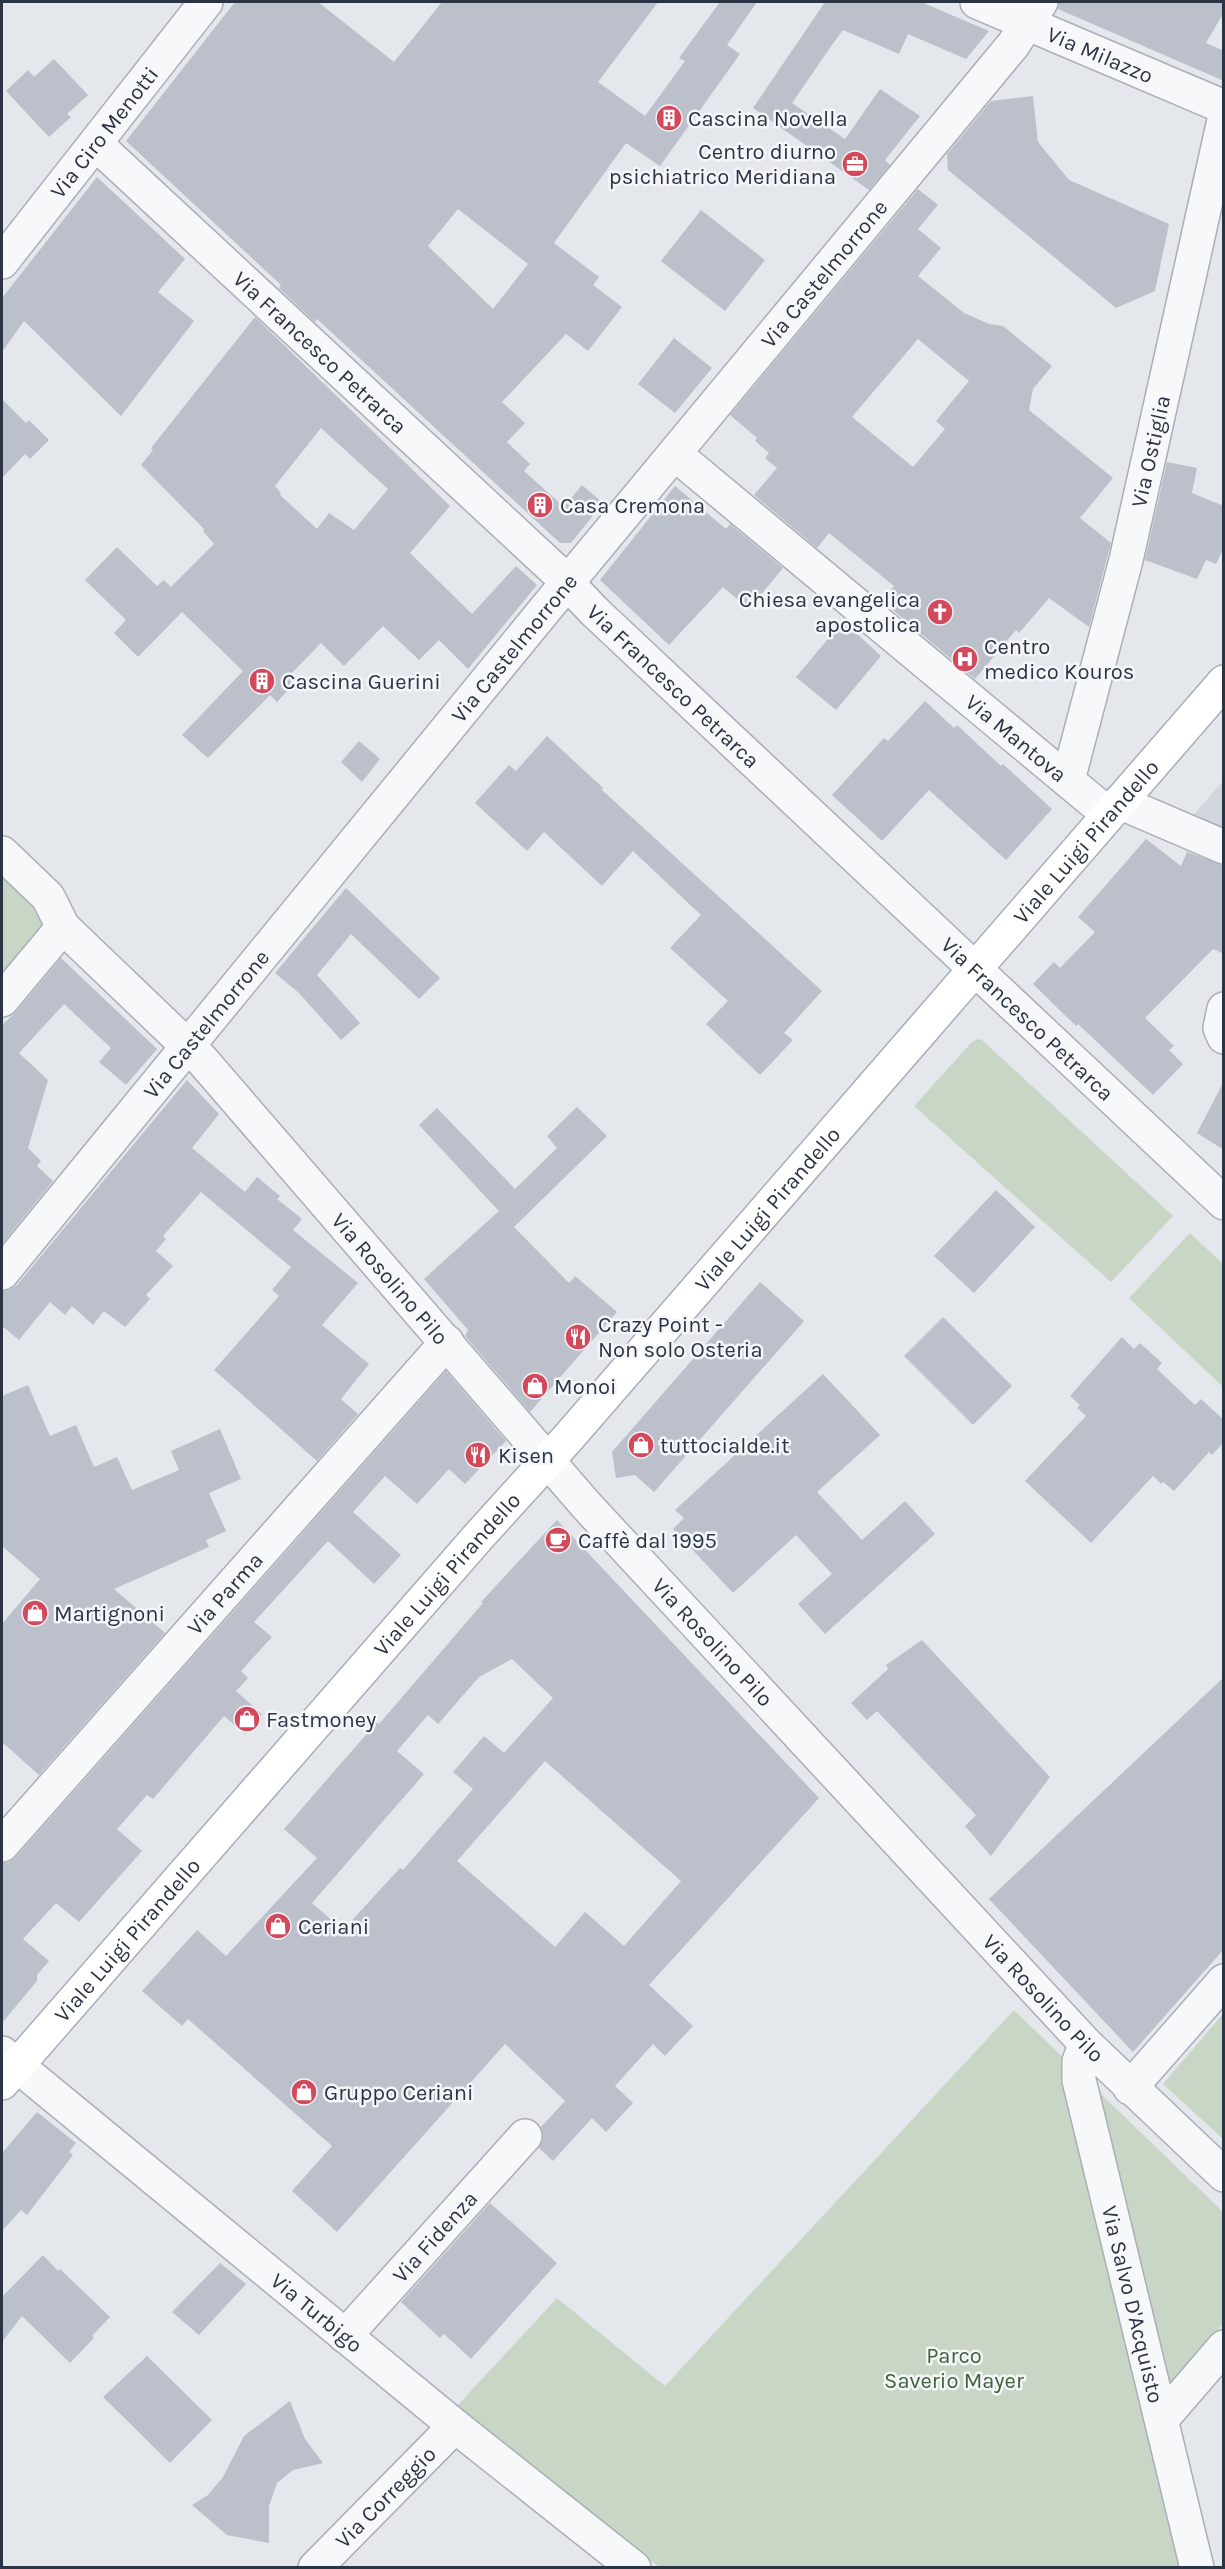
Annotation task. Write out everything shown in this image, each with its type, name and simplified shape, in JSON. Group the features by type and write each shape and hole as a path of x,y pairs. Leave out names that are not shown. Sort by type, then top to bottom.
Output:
{"main road":[{"name":"Viale Luigi Pirandello","path":"7,2067 548,1460 1224,682"}],"street":[{"name":"Via Ciro Menotti","path":"2,262 206,2"},
{"name":"Via Milazzo","path":"977,2 1035,12 1224,106"},
{"name":"Via Castelmorrone","path":"2,1273 567,583 1005,54 1035,12"},
{"name":"Via Ostiglia","path":"1068,780 1126,560 1224,120"},
{"name":"Via Francesco Petrarca","path":"96,144 567,583 1224,1203"},
{"name":"Via Mantova","path":"675,454 1068,780 1114,808 1224,847"},
{"name":"Via Rosolino Pilo","path":"2,853 48,897 63,927 187,1046 447,1342 586,1505 1086,2044 1224,2175"},
{"path":"2,1000 63,927"},
{"path":"1224,1009 1220,1029 1224,1038"},
{"name":"Via Parma","path":"2,1845 447,1342"},
{"path":"1130,2088 1224,1981"},
{"name":"Via Salvo D'Acquisto","path":"1086,2044 1079,2061 1078,2080 1094,2134 1115,2239 1162,2419 1197,2568"},
{"name":"Via Turbigo","path":"7,2067 634,2568"},
{"name":"Via Fidenza","path":"345,2336 525,2136"},
{"path":"1162,2419 1224,2347"},
{"name":"Via Correggio","path":"315,2568 455,2426"}],"shaded area":[{"path":"1223,781 1223,831 1192,817"}],"green space":[{"path":"2,866 39,902 44,922 2,977"},
{"path":"982,1040 1173,1216 1111,1282 914,1106 972,1042"},
{"path":"1190,1233 1223,1264 1223,1387 1129,1298"},
{"name":"Parco Saverio Mayer","path":"1014,2010 1223,2212 1223,2324 1149,2414 1186,2567 660,2567 574,2511 456,2407 557,2298 665,2386"},
{"path":"1223,2014 1223,2139 1163,2084"}],"building":[{"path":"235,2 318,2 394,62 442,2 658,2 598,82 645,116 685,61 679,58 720,2 757,2 727,45 740,54 660,166 626,143 554,243 599,277 593,285 622,307 588,351 566,334 502,402 525,423 507,442 530,464 524,471 564,507 582,485 603,503 571,543 560,543 317,319 315,322 279,288 281,285 126,141","holes":["458,209 528,264 493,309 428,246"]},
{"path":"825,2 921,2 989,31 966,59 908,34 899,54 843,30 792,103 845,139 880,89 920,116 885,160 890,165 869,190 753,108"},
{"path":"1059,2 1224,2 1224,12 1206,43 1224,51 1224,81 1058,9"},
{"path":"54,59 88,95 67,114 71,117 49,137 6,91 28,70 34,77"},
{"path":"1033,96 1038,142 1069,180 1169,224 1155,291 1116,308 948,170 947,154 991,101"},
{"path":"97,177 185,259 158,292 194,321 121,416 24,321 2,352 2,298"},
{"path":"918,189 938,205 918,229 941,248 918,276 964,313 989,324 1003,326 1052,366 1033,389 1029,410 1113,478 1080,518 1111,543 1089,627 1049,598 1019,633 1016,630 975,679 882,601 894,586 829,533 817,548 754,495 777,468 765,458 769,453 755,441 757,438 730,415","holes":["918,339 969,381 936,421 945,429 913,467 852,417"]},
{"path":"701,210 765,260 725,311 661,261"},
{"path":"255,317 450,506 410,553 472,614 516,566 537,585 468,669 439,640 419,660 383,626 344,666 321,643 288,677 294,684 277,702 270,695 208,758 182,735 243,671 182,612 138,657 114,633 126,620 85,580 117,547 157,586 164,580 171,587 214,544 203,531 204,529 141,465 153,450 151,448","holes":["321,428 388,489 354,530 329,513 317,529 280,495 281,493 275,486"]},
{"path":"674,338 712,368 675,413 638,384"},
{"path":"2,399 26,423 29,420 49,440 30,459 25,454 2,478"},
{"path":"1167,462 1197,468 1192,493 1224,506 1224,547 1216,564 1206,560 1197,579 1145,560"},
{"path":"675,486 726,529 730,524 783,568 749,609 723,587 669,645 600,580"},
{"path":"843,621 881,656 836,710 796,677"},
{"path":"925,701 954,728 957,725 1001,766 1003,764 1052,809 1006,860 929,790 882,841 832,795 884,738 888,741"},
{"path":"547,736 603,788 602,790 822,991 784,1033 793,1040 760,1075 706,1024 728,1001 670,948 701,915 633,851 602,886 544,832 527,851 475,803 509,765 516,771"},
{"path":"359,741 380,759 362,782 341,762"},
{"path":"1146,839 1181,866 1187,852 1224,865 1224,954 1213,949 1145,1018 1174,1046 1169,1050 1183,1064 1153,1095 1033,984 1054,962 1060,968 1095,932 1078,917"},
{"path":"346,888 440,978 419,999 351,934 317,975 360,1023 341,1040 299,993 275,973"},
{"path":"61,958 157,1049 126,1085 99,1062 111,1048 64,1004 19,1053 48,1080 28,1148 41,1161 37,1166 53,1181 2,1244 2,1025 16,1012"},
{"path":"187,1080 219,1114 192,1148 245,1192 257,1177 280,1196 277,1199 302,1219 293,1230 358,1283 322,1325 369,1364 341,1399 358,1414 317,1461 214,1370 279,1296 272,1290 291,1267 201,1192 163,1236 166,1239 156,1251 173,1266 146,1295 150,1299 125,1327 104,1311 93,1325 72,1306 65,1315 50,1302 19,1340 2,1326 2,1291 17,1285"},
{"path":"1224,1081 1224,1150 1197,1133"},
{"path":"577,1107 607,1136 514,1227 569,1283 575,1276 617,1312 530,1412 465,1336 468,1330 424,1279 499,1211 419,1125 437,1108 515,1189 557,1148 547,1136"},
{"path":"996,1190 1035,1227 974,1293 934,1256"},
{"path":"760,1282 804,1321 654,1492 635,1475 616,1478 612,1452"},
{"path":"943,1317 1012,1386 973,1425 904,1356"},
{"path":"1122,1337 1134,1349 1140,1343 1162,1363 1157,1369 1195,1405 1201,1399 1224,1420 1224,1442 1212,1455 1209,1452 1174,1491 1163,1482 1161,1484 1153,1476 1091,1543 1025,1481 1086,1416 1077,1408 1080,1405 1070,1396"},
{"path":"446,1371 506,1441 465,1484 449,1469 417,1504 385,1476 353,1512 401,1555 374,1584 328,1541 254,1622 272,1637 241,1671 248,1678 236,1691 262,1714 245,1734 224,1716 153,1799 147,1795 117,1829 142,1851 79,1922 56,1903 23,1939 49,1961 37,1975 37,1981 2,2023 2,1863 8,1863 16,1857"},
{"path":"823,1374 880,1435 817,1492 862,1540 905,1501 935,1534 825,1634 798,1604 832,1574 796,1535 733,1593 673,1529 684,1518 675,1510"},
{"path":"28,1385 50,1436 76,1425 94,1467 117,1457 132,1490 179,1470 171,1451 220,1429 241,1479 209,1493 226,1531 206,1540 209,1547 114,1589 165,1633 39,1775 2,1742 2,1624 40,1579 2,1546 2,1396"},
{"path":"557,1520 819,1798 649,1985 693,2026 665,2056 653,2044 615,2086 633,2103 606,2132 592,2118 553,2161 539,2148 543,2139 541,2127 565,2101 505,2044 337,2232 292,2191 332,2146 188,2019 182,2026 142,1991 197,1930 226,1956 317,1858 284,1829 377,1722 379,1724 483,1603 481,1602","holes":["512,1659 553,1698 504,1753 484,1736 453,1772 473,1789 403,1870 400,1868 343,1930 312,1903 424,1774 397,1751 428,1715 438,1724 479,1677","545,1761 681,1881 624,1946 585,1912 555,1947 457,1861"]},
{"path":"922,1640 1050,1777 991,1856 965,1826 976,1815 877,1711 867,1720 851,1703 888,1669 886,1665"},
{"path":"1224,1677 1224,1949 1133,2052 989,1899"},
{"path":"37,2112 76,2143 69,2152 73,2155 27,2215 21,2210 2,2231 2,2153"},
{"path":"490,2203 557,2263 471,2359 444,2334 440,2338 401,2302"},
{"path":"43,2255 110,2317 70,2363 22,2316 2,2342 2,2297"},
{"path":"220,2263 246,2284 199,2335 172,2312"},
{"path":"147,2356 212,2420 170,2463 103,2397"},
{"path":"290,2401 305,2439 323,2463 293,2470 277,2483 269,2506 269,2543 227,2535 192,2505 208,2495 223,2477 244,2436"}],"place":[{"name":"Cascina Novella","path":"669,118"},
{"name":"Centro diurno psichiatrico Meridiana","path":"855,164"},
{"name":"Casa Cremona","path":"540,505"},
{"name":"Chiesa evangelica apostolica","path":"940,612"},
{"name":"Centro medico Kouros","path":"965,659"},
{"name":"Cascina Guerini","path":"262,681"},
{"name":"Crazy Point - Non solo Osteria","path":"578,1337"},
{"name":"Monoi","path":"535,1386"},
{"name":"tuttocialde.it","path":"641,1445"},
{"name":"Kisen","path":"478,1455"},
{"name":"Caffè dal 1995","path":"558,1540"},
{"name":"Martignoni","path":"35,1613"},
{"name":"Fastmoney","path":"247,1719"},
{"name":"Ceriani","path":"278,1926"},
{"name":"Gruppo Ceriani","path":"304,2092"}]}
